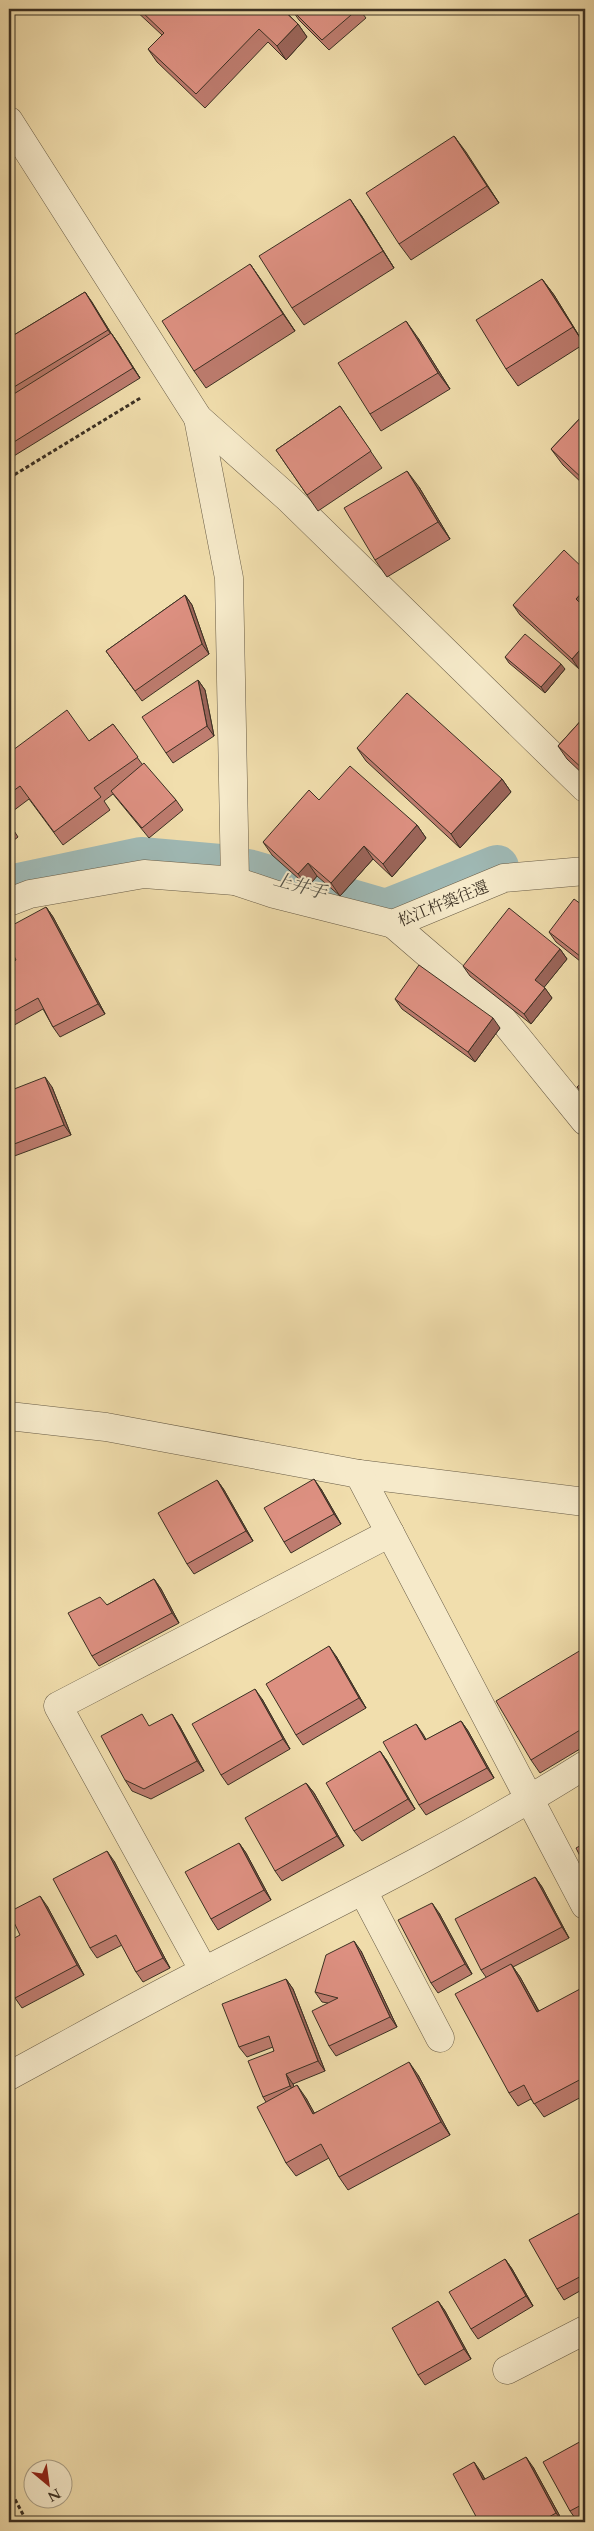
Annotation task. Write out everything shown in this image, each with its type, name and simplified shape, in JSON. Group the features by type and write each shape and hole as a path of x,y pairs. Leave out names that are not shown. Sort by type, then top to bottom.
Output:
{"street":[{"path":"9,121 198,418 288,498 585,788"},
{"path":"198,418 229,578 235,881"},
{"name":"松江杵築往還","path":"9,902 30,894 144,874 235,881 274,894 393,924 504,878 585,871"},
{"path":"393,924 498,1015 585,1121"},
{"path":"9,1416 106,1427 359,1474 585,1502"},
{"path":"359,1474 585,1905"},
{"path":"204,1971 58,1706 390,1533"},
{"path":"9,2076 204,1971 363,1891 530,1800 585,1765"},
{"path":"363,1891 440,2038"},
{"path":"507,2370 585,2330"}],"path":[{"path":"9,478 172,378"},
{"path":"9,2488 27,2522"}],"building":[{"path":"139,9 282,9 298,24 277,46 259,29 196,94 148,49 164,33"},
{"path":"293,9 358,9 322,40"},
{"path":"454,136 487,186 399,244 366,193"},
{"path":"350,199 383,251 292,308 259,256"},
{"path":"250,264 283,314 194,371 162,321"},
{"path":"542,279 573,327 506,369 476,320"},
{"path":"85,292 108,330 9,390 9,338"},
{"path":"406,321 438,373 370,414 338,363"},
{"path":"111,333 133,368 9,445 9,397"},
{"path":"340,406 371,451 307,495 276,450"},
{"path":"585,413 585,481 551,449"},
{"path":"407,471 438,522 375,560 344,508"},
{"path":"564,550 585,570 585,589 576,599 585,608 585,644 572,659 513,605"},
{"path":"185,595 202,644 135,691 106,651"},
{"path":"525,634 561,664 541,687 505,657"},
{"path":"198,680 207,726 166,753 142,717"},
{"path":"407,693 502,779 451,834 357,748"},
{"path":"67,710 89,741 113,724 138,757 94,788 101,797 54,832 20,786 9,794 9,753"},
{"path":"585,716 585,771 558,746"},
{"path":"144,763 176,800 142,828 111,791"},
{"path":"350,766 417,825 383,864 364,846 331,883 308,863 298,874 263,842 309,790 319,800"},
{"path":"574,899 585,907 585,960 549,932"},
{"path":"46,907 98,1004 53,1027 38,998 9,1014 9,964 16,960 9,946 9,927"},
{"path":"509,908 560,949 535,980 545,988 524,1014 463,966"},
{"path":"419,965 493,1018 468,1052 395,999"},
{"path":"45,1077 64,1125 9,1146 9,1091"},
{"path":"585,1080 585,1097 577,1087"},
{"path":"314,1479 334,1514 284,1542 264,1508"},
{"path":"217,1480 246,1531 187,1564 158,1513"},
{"path":"154,1579 172,1613 92,1656 68,1613 100,1597 107,1605"},
{"path":"329,1646 359,1698 296,1735 266,1684"},
{"path":"581,1650 585,1657 585,1727 531,1760 496,1701"},
{"path":"255,1689 283,1739 221,1775 192,1724"},
{"path":"142,1714 149,1726 172,1714 197,1761 144,1789 125,1780 101,1736"},
{"path":"461,1721 487,1768 419,1805 383,1742 416,1724 425,1740"},
{"path":"380,1751 408,1799 354,1831 326,1783"},
{"path":"306,1783 337,1836 275,1871 245,1818"},
{"path":"239,1843 264,1890 211,1919 185,1872"},
{"path":"585,1843 585,1866 576,1848"},
{"path":"107,1851 163,1958 136,1972 116,1935 90,1948 53,1879"},
{"path":"535,1877 562,1927 481,1970 455,1919"},
{"path":"40,1896 77,1965 15,1998 9,1986 9,1941 20,1935 9,1912"},
{"path":"432,1903 465,1964 431,1983 398,1920"},
{"path":"354,1941 390,2017 329,2046 312,2011 338,1998 315,1992 326,1955"},
{"path":"511,1964 537,2012 580,1989 585,1999 585,2077 534,2104 524,2085 509,2093 455,1994"},
{"path":"286,1979 318,2061 286,2074 290,2086 263,2097 248,2061 274,2051 269,2036 239,2047 222,2004"},
{"path":"409,2062 441,2122 339,2177 321,2144 286,2163 257,2107 297,2085 313,2114"},
{"path":"585,2210 585,2274 557,2289 529,2240"},
{"path":"505,2259 526,2296 471,2329 449,2292"},
{"path":"438,2301 464,2349 418,2375 392,2328"},
{"path":"585,2439 585,2503 570,2511 543,2462"},
{"path":"526,2457 556,2513 540,2522 479,2522 453,2474 474,2462 483,2480"}],"waterway":[{"name":"上井手","path":"9,887 141,859 220,866 252,872 386,911 497,867"}]}
